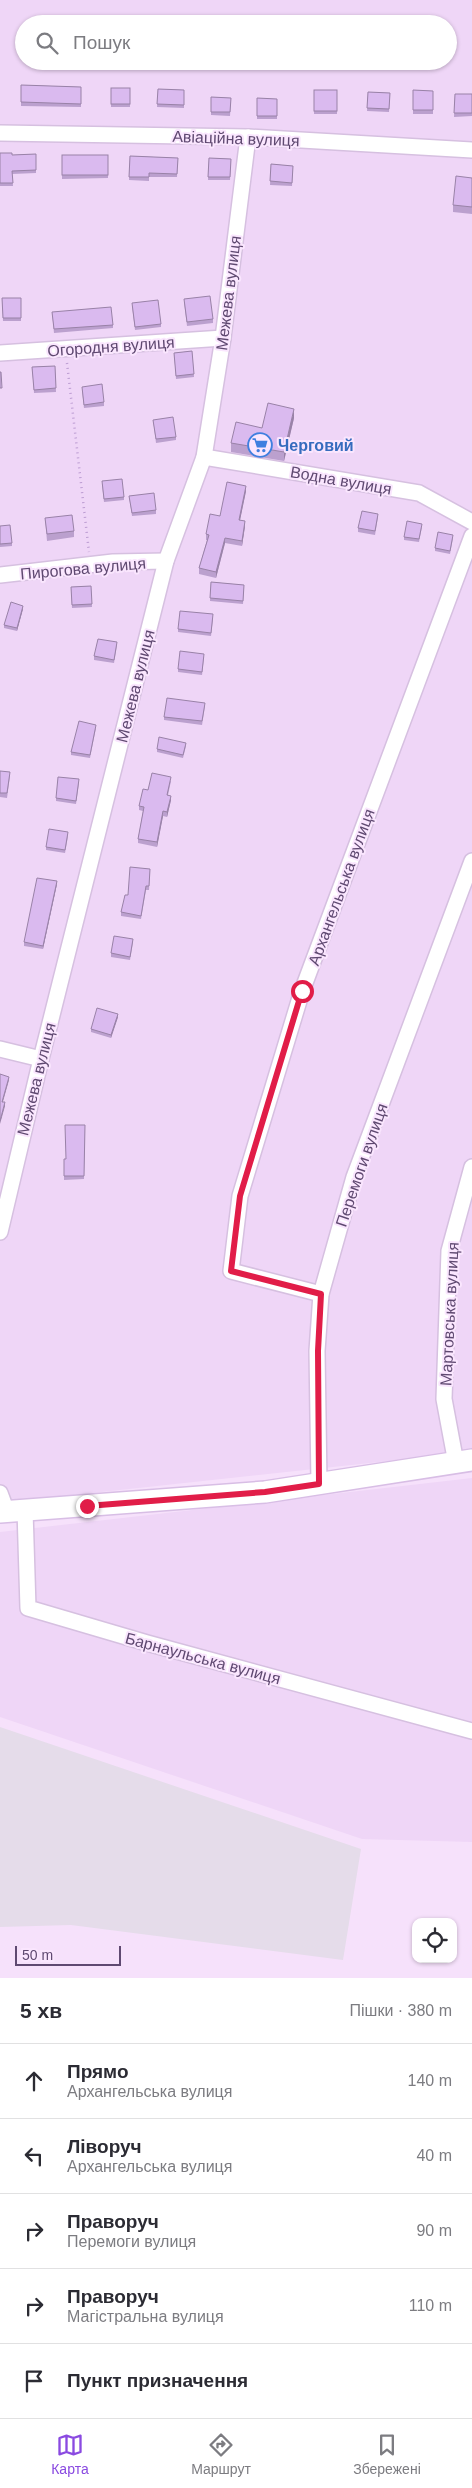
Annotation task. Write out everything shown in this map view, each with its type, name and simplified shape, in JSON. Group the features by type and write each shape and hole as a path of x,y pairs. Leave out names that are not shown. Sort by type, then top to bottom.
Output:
{"main road":[{"path":"8,1507 265,1492 464,1461"}],"street":[{"name":"Авіаційна вулиця","path":"0,133 248,137 472,150"},
{"name":"Межева вулиця","path":"0,1232 41,1059 166,561 204,457 223,338 248,137"},
{"name":"Огородня вулиця","path":"0,353 223,338"},
{"name":"Водна вулиця","path":"204,457 419,494 472,522"},
{"name":"Архангельська вулиця","path":"321,1294 231,1271 240,1196 302,991 472,536"},
{"name":"Пирогова вулиця","path":"0,576 90,564 166,561"},
{"name":"Перемоги вулиця","path":"319,1484 318,1351 321,1294 354,1177 472,860"},
{"path":"0,1049 41,1059"},
{"name":"Мартовська вулиця","path":"464,1461 444,1399 449,1251 472,1167"},
{"name":"Барнаульська вулиця","path":"8,1507 28,1608 472,1731"}],"path":[{"path":"66,349 90,564"}],"shaded area":[{"path":"0,0 472,0 472,1452 0,1503"},
{"path":"472,1478 472,1842 362,1839 0,1717 0,1532"},
{"path":"0,1727 361,1849 343,1960 71,1925 0,1927"}],"building":[{"path":"21,85 81,87 81,104 21,102"},
{"path":"111,88 130,88 130,104 111,104"},
{"path":"158,89 184,90 184,105 157,104"},
{"path":"314,90 337,90 337,111 314,111"},
{"path":"413,90 433,91 433,110 413,110"},
{"path":"368,92 390,93 389,109 367,108"},
{"path":"455,94 472,94 472,113 454,113"},
{"path":"211,97 231,98 230,112 211,112"},
{"path":"257,98 277,99 277,116 257,116"},
{"path":"0,153 12,153 12,155 36,154 36,170 12,171 13,183 0,183"},
{"path":"62,155 108,155 108,175 62,175"},
{"path":"130,156 178,158 177,174 149,173 149,177 129,177"},
{"path":"209,158 231,159 230,177 208,177"},
{"path":"271,164 293,166 292,183 270,181"},
{"path":"456,176 472,178 472,207 453,205"},
{"path":"210,296 213,319 187,322 184,299"},
{"path":"2,298 21,298 21,318 3,318"},
{"path":"158,300 161,324 135,327 132,303"},
{"path":"111,307 113,325 54,329 52,312"},
{"path":"192,351 194,374 176,376 174,353"},
{"path":"55,366 56,388 34,390 32,367"},
{"path":"1,372 2,388 0,388"},
{"path":"102,384 104,402 84,405 82,387"},
{"name":"Черговий","path":"268,403 294,409 284,452 231,443 236,422 262,428"},
{"path":"173,417 176,437 156,439 153,420"},
{"path":"122,479 124,497 104,499 102,481"},
{"path":"227,482 246,486 239,520 245,521 242,541 225,538 216,572 199,568 209,535 206,534 210,514 220,516"},
{"path":"154,493 156,510 132,513 129,496"},
{"path":"362,511 378,514 375,531 358,528"},
{"path":"72,515 74,531 47,534 45,518"},
{"path":"407,521 422,524 419,539 404,537"},
{"path":"10,525 12,543 0,544 0,526"},
{"path":"438,532 453,535 450,551 435,548"},
{"path":"211,582 244,585 243,601 210,598"},
{"path":"91,586 92,604 72,605 71,587"},
{"path":"11,602 23,606 17,628 4,625"},
{"path":"180,611 213,614 211,633 178,629"},
{"path":"98,639 117,642 114,660 94,656"},
{"path":"180,651 204,654 202,672 178,669"},
{"path":"167,698 205,703 202,721 164,717"},
{"path":"79,721 96,725 90,755 71,752"},
{"path":"159,737 186,743 183,755 157,749"},
{"path":"0,771 10,772 7,793 0,793"},
{"path":"152,773 171,777 167,795 171,796 167,812 163,811 157,842 138,839 144,807 139,806 143,789 148,790"},
{"path":"58,777 79,779 76,801 56,798"},
{"path":"49,829 68,832 65,850 46,847"},
{"path":"130,867 150,869 149,886 146,886 141,916 121,912 125,895 128,895"},
{"path":"37,878 57,881 43,946 24,942"},
{"path":"114,936 133,939 130,957 111,953"},
{"path":"97,1008 118,1014 111,1035 91,1029"},
{"path":"0,1074 9,1077 2,1102 5,1102 0,1121"},
{"path":"65,1125 85,1125 84,1176 64,1176 64,1159 66,1159"}],"place":[{"name":"Черговий","path":"260,445"}],"route":[{"path":"87,1506 265,1492 319,1484 318,1351 321,1294 231,1271 240,1196 302,991"}]}
